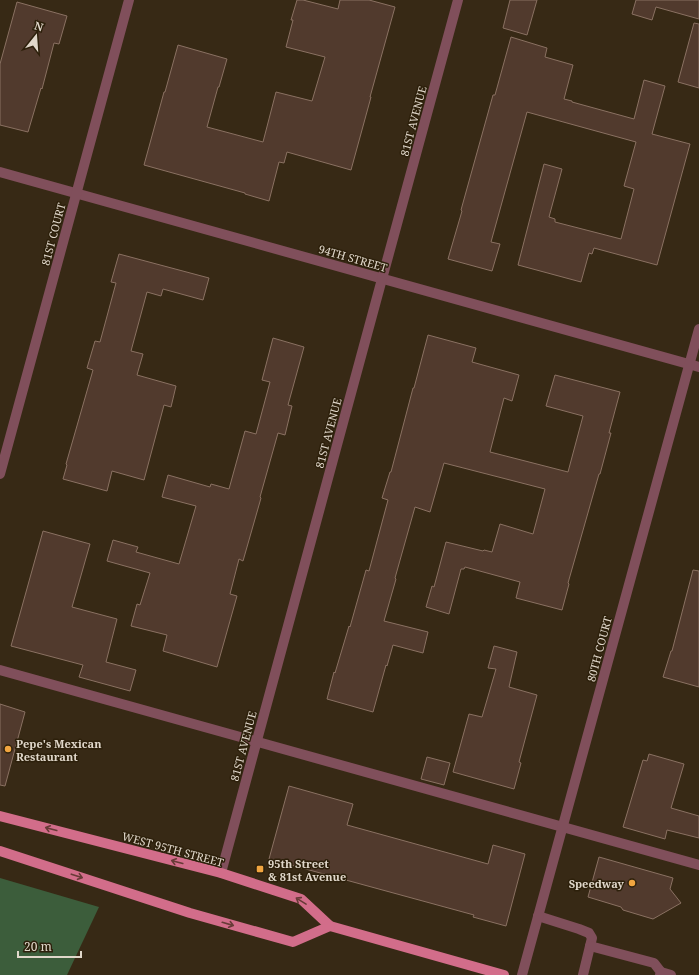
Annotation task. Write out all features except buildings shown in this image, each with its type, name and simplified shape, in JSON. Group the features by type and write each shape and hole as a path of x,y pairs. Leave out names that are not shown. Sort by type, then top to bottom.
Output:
{"main road":[{"name":"WEST 95TH STREET","path":"0,816 221,873 301,899 330,926 504,975"},
{"path":"0,851 190,913 293,942 330,926"}],"street":[{"name":"81ST COURT","path":"0,474 129,0"},
{"name":"81ST AVENUE","path":"221,873 458,0"},
{"name":"94TH STREET","path":"0,172 694,366"},
{"name":"80TH COURT","path":"522,975 562,827 694,366 699,329"},
{"path":"0,670 699,866"},
{"path":"538,916 589,933 592,938 583,975"},
{"path":"590,946 654,963 664,974"}],"green space":[{"path":"0,878 99,907 67,975 0,975"}],"place":[{"name":"Pepe's Mexican Restaurant","path":"8,749"},
{"name":"95th Street & 81st Avenue","path":"260,869"},
{"name":"Speedway","path":"632,883"}]}
